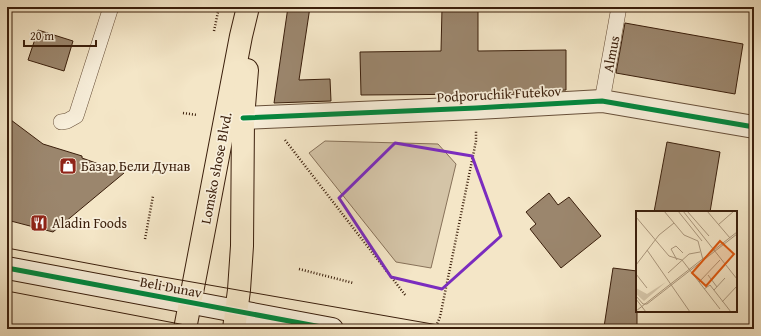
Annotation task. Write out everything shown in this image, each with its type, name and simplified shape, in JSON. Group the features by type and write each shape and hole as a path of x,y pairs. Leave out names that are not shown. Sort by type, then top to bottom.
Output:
{"main road":[{"name":"Lomsko shose Blvd.","path":"235,320 242,246 244,118 250,7"},
{"name":"Lomsko shose Blvd.","path":"185,329 241,36 250,7"}],"street":[{"name":"Podporuchik Futekov","path":"244,118 602,101 754,127"},
{"name":"Beli Dunav","path":"7,268 190,302 235,320 332,329"}],"lane":[{"path":"60,122 67,122 76,116 111,7"},
{"name":"Almus","path":"602,101 619,7"}],"path":[{"path":"214,31 219,7"},
{"path":"439,329 437,324 440,317 476,142 476,108"},
{"path":"183,113 198,115"},
{"path":"269,117 269,126 280,134 406,296"},
{"path":"145,239 153,196"},
{"path":"299,269 353,282"}],"highlighted area":[{"path":"395,143 472,156 501,236 442,289 391,277 339,198"}],"shaded area":[{"path":"325,141 438,144 456,164 431,268 396,262 309,153"}],"building":[{"path":"288,7 310,7 299,80 330,79 331,101 274,103"},
{"path":"478,7 478,51 566,50 566,90 497,94 361,95 360,52 441,51 442,8"},
{"path":"625,23 743,44 735,94 616,73"},
{"path":"38,30 73,41 64,71 28,60"},
{"name":"Базар Бели Дунав","path":"7,117 43,144 82,156 82,158 124,173 53,232 7,220"},
{"path":"667,142 720,152 710,211 654,211"},
{"path":"549,193 558,205 569,197 601,236 561,268 530,229 536,224 526,212"},
{"path":"613,268 636,271 637,329 616,329 604,327"}],"tram line":[{"path":"7,248 129,271 461,329"},
{"path":"7,291 206,329"}],"cycle path":[{"path":"243,118 602,101 754,127"},
{"path":"7,268 332,329"}],"place":[{"name":"Базар Бели Дунав","path":"68,166"},
{"name":"Aladin Foods","path":"39,223"}]}
